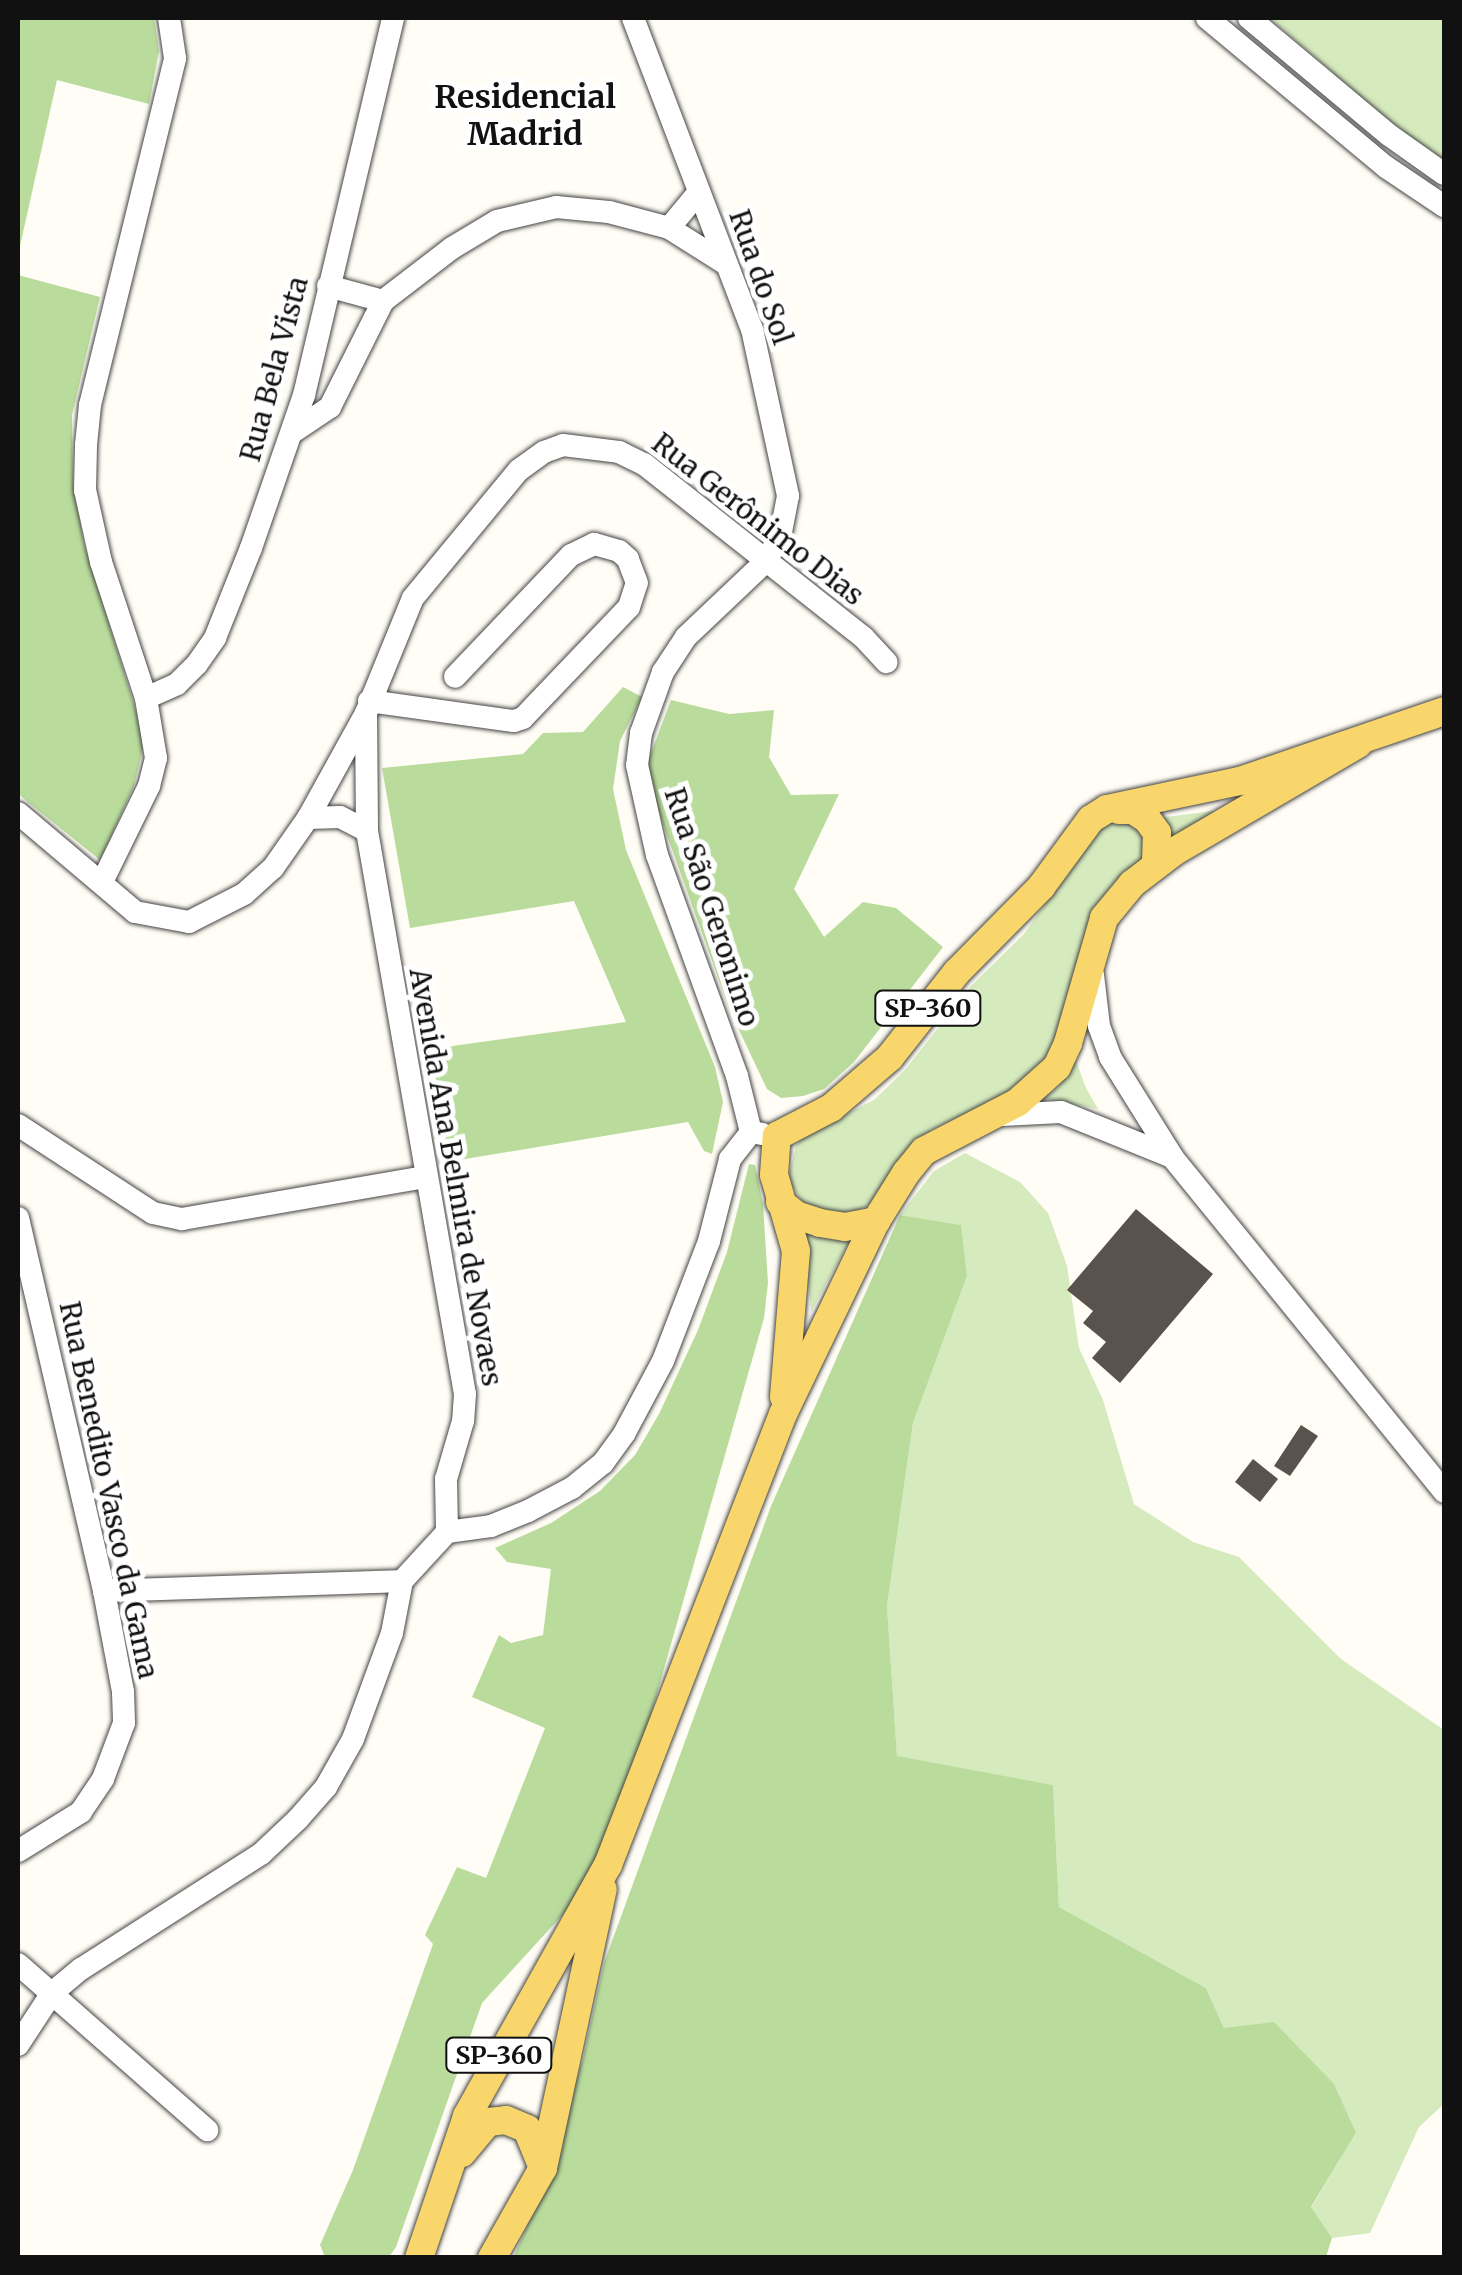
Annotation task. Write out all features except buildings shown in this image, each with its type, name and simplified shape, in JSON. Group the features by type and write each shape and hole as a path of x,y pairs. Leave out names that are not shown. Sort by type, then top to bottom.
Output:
{"main road":[{"name":"SP-360","path":"783,1414 796,1251 764,1134 831,1108 890,1057 957,972 1040,888 1091,819 1107,809 1196,793 1358,744 1444,712"},
{"name":"SP-360","path":"420,2258 467,2116 608,1865 783,1414 876,1222 924,1151 1042,1086 1056,1068 1068,1044 1092,951 1104,918 1116,901 1156,865 1358,744"},
{"path":"1107,809 1133,810 1148,819 1157,833 1156,865"},
{"path":"780,1202 796,1215 820,1223 845,1227 876,1222"},
{"name":"SP-360","path":"492,2258 543,2168 608,1865"},
{"name":"SP-360","path":"452,2168 478,2130 488,2122 506,2120 526,2129 543,2168"}],"street":[{"path":"103,880 154,771 146,698 102,562 85,490 86,445 90,405 175,58 169,18"},
{"name":"Rua Bela Vista","path":"146,698 177,684 215,638 293,432 393,18"},
{"name":"Rua do Sol","path":"633,18 752,329 788,496 780,537 765,562"},
{"path":"1207,18 1386,167 1444,206"},
{"path":"1248,18 1389,135 1444,174"},
{"path":"669,228 700,192"},
{"path":"293,432 330,407 384,301 452,248 497,221 556,207 609,212 669,228 726,264"},
{"path":"328,286 384,301"},
{"name":"Rua Gerônimo Dias","path":"18,813 103,880 136,912 189,922 244,894 272,868 308,818 367,707 413,598 519,470 554,449 590,446 619,452 644,464 864,638 886,662"},
{"path":"367,707 514,721 523,718 629,607 636,583 628,559 619,551 594,544 571,555 455,676"},
{"name":"Rua São Geronimo","path":"764,1134 737,1076 657,855 637,766 641,733 663,672 686,637 765,562"},
{"name":"Avenida Ana Belmira de Novaes","path":"367,707 367,831 466,1394 463,1420 446,1479 446,1532"},
{"path":"308,818 340,817 367,831"},
{"path":"1092,951 1093,996 1110,1058 1173,1158 1444,1492"},
{"path":"988,1117 1036,1110 1061,1112 1173,1158"},
{"path":"18,1125 153,1212 182,1219 426,1178"},
{"path":"18,2045 52,1993 81,1968 261,1854 326,1787 353,1739 392,1633 402,1581 446,1532 491,1526 528,1511 572,1488 603,1463 624,1434 663,1361 709,1241 730,1159 764,1134"},
{"name":"Rua Benedito Vasco da Gama","path":"18,1218 124,1692 124,1723 116,1751 81,1812 18,1852"},
{"path":"104,1591 402,1581"},
{"path":"18,1964 207,2130"}],"green space":[{"path":"18,18 154,18 159,51 149,104 57,80 18,255"},
{"path":"1270,18 1444,18 1444,162 1406,136"},
{"path":"18,275 100,297 72,415 73,483 84,544 145,740 134,786 100,860 18,794"},
{"path":"623,687 642,697 620,741 613,789 626,850 715,1067 723,1102 712,1154 704,1151 688,1122 447,1162 431,1049 626,1022 574,901 410,928 382,768 523,754 543,733 583,732"},
{"path":"671,700 729,714 774,710 769,757 791,795 839,794 794,889 824,937 863,902 896,908 943,947 854,1062 824,1089 781,1098 767,1089 730,1011 649,785 648,761"},
{"path":"1228,809 1168,842 1158,818"},
{"path":"1121,819 1144,829 1148,854 1041,1069 1001,1097 931,1130 911,1149 877,1198 861,1210 841,1217 807,1209 788,1180 796,1145 807,1134 874,1100 905,1070 971,986 1024,934 1099,828"},
{"path":"1075,1058 1098,1109 1043,1098 1058,1088"},
{"path":"965,1153 1020,1182 1048,1213 1067,1266 1079,1348 1103,1400 1134,1504 1193,1542 1239,1557 1341,1659 1444,1730 1444,2104 1419,2127 1370,2233 1332,2238 1311,2208 1356,2133 1224,2028 1206,1988 1059,1907 1053,1785 897,1757 887,1606 913,1423 967,1276 960,1225 900,1215 934,1171"},
{"path":"749,1164 755,1165 763,1204 768,1283 764,1318 608,1865 482,2003 396,2247 389,2257 325,2257 320,2245 353,2170 433,1944 425,1935 457,1867 486,1878 545,1728 472,1697 499,1635 511,1643 543,1635 551,1569 507,1562 495,1548 551,1523 600,1491 635,1455 698,1330 727,1252"},
{"path":"900,1215 961,1225 967,1276 913,1423 887,1606 897,1756 1053,1785 1059,1907 1206,1988 1224,2028 1274,2022 1334,2084 1356,2133 1311,2207 1332,2238 1326,2257 513,2258 538,2202 583,2059 604,1963 771,1506"},
{"path":"793,1223 854,1232 811,1312 809,1288 796,1251"}],"district":[{"name":"Residencial Madrid","path":"525,116"}]}
